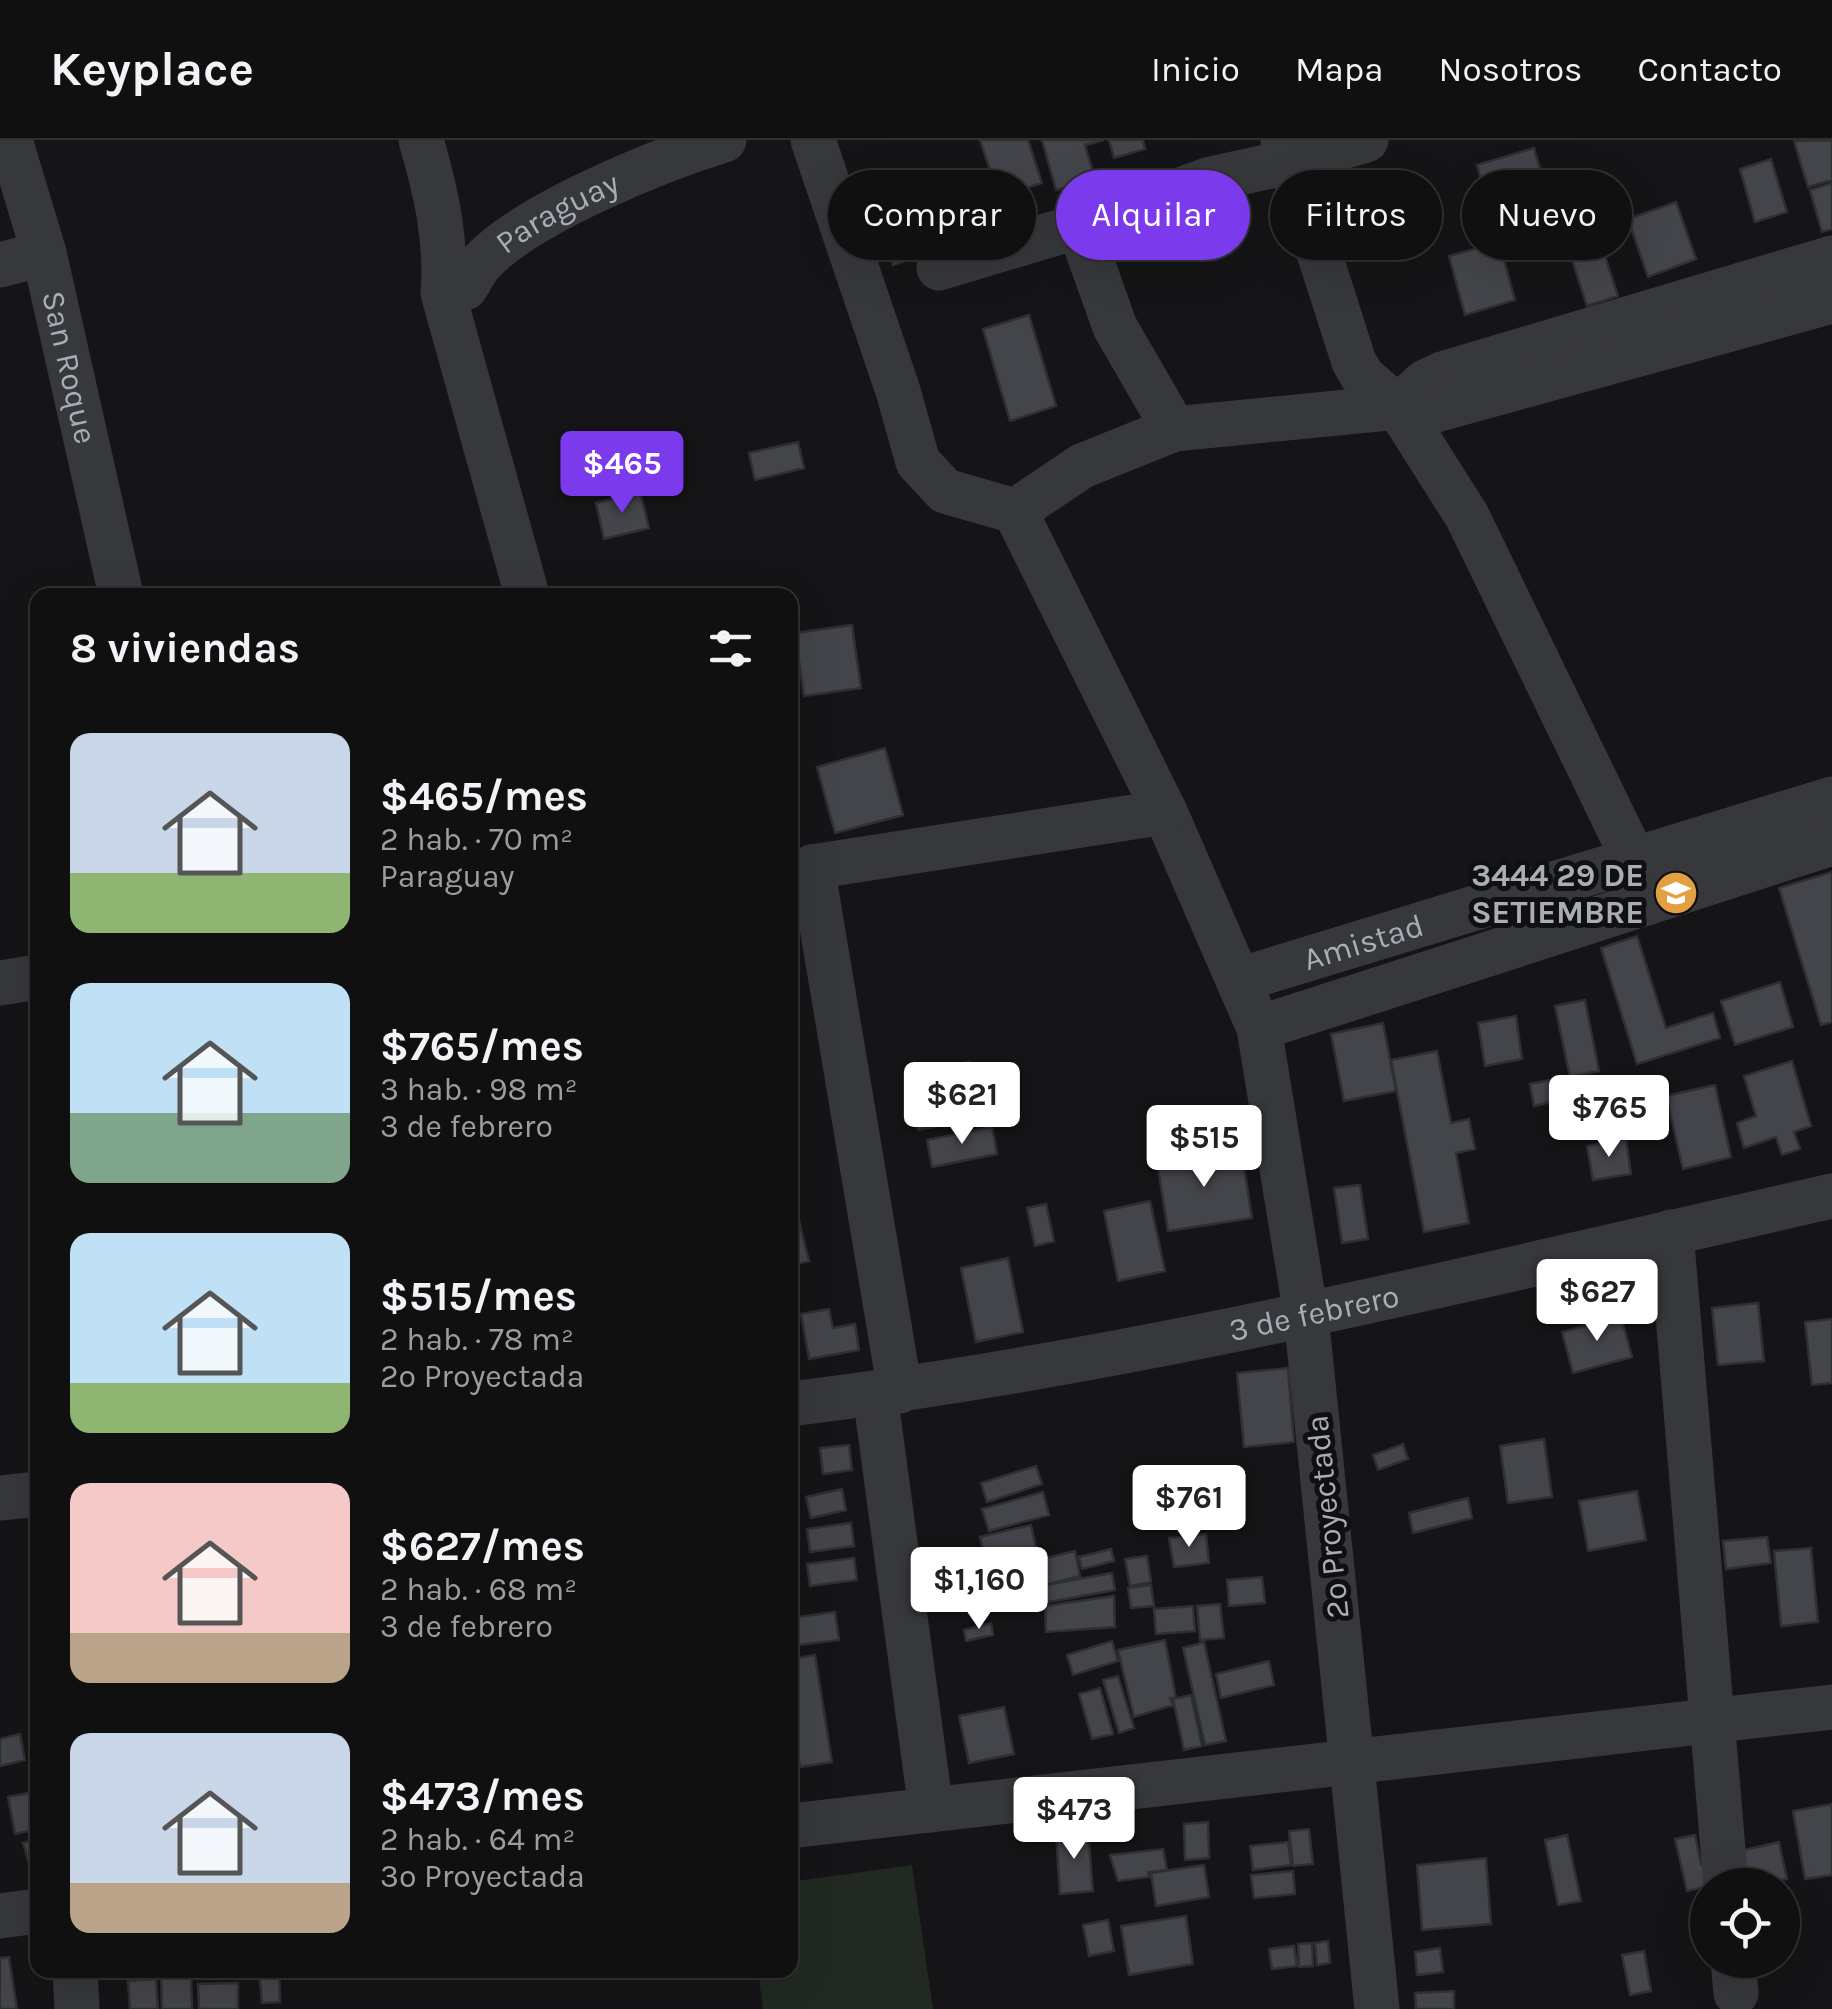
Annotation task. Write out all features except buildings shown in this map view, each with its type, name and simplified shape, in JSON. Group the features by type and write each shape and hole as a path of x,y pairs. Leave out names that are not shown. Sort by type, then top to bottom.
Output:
{"street":[{"name":"San Roque","path":"10,140 44,253 120,588"},
{"path":"422,140 456,272 554,588"},
{"name":"Paraguay","path":"456,272 482,262 535,222 672,156 724,140"},
{"path":"813,140 918,462 945,491 1015,510 1082,466 1174,429 1398,407 1432,411 1832,301"},
{"path":"1234,170 1286,151 1366,140"},
{"path":"1286,151 1354,362 1363,377 1398,407 1467,516 1634,860 1647,902"},
{"path":"939,268 1056,233"},
{"path":"0,265 44,253"},
{"path":"1398,407 1425,382 1442,374 1832,258"},
{"path":"1091,260 1115,327 1174,429"},
{"path":"456,272 443,294 525,588"},
{"name":"2º Proyectada","path":"1015,510 1165,812 1259,1028 1306,1315 1377,2009"},
{"name":"Amistad","path":"1239,980 1832,799"},
{"path":"931,1810 887,1392 798,870 1165,812"},
{"name":"Amistad","path":"1259,1028 1832,843"},
{"path":"0,983 30,978"},
{"name":"3 de febrero","path":"798,1403 887,1392 1306,1315 1832,1196"},
{"path":"1671,1232 1725,1868"},
{"path":"0,1498 30,1495"},
{"path":"798,1825 1832,1707"},
{"path":"0,1916 30,1912"},
{"path":"75,1978 77,2009"}],"shaded area":[{"path":"912,1865 933,2009 763,2009 759,1978 798,1978 798,1881"}],"place":[{"name":"3444 29 DE SETIEMBRE","path":"1676,893"}]}
